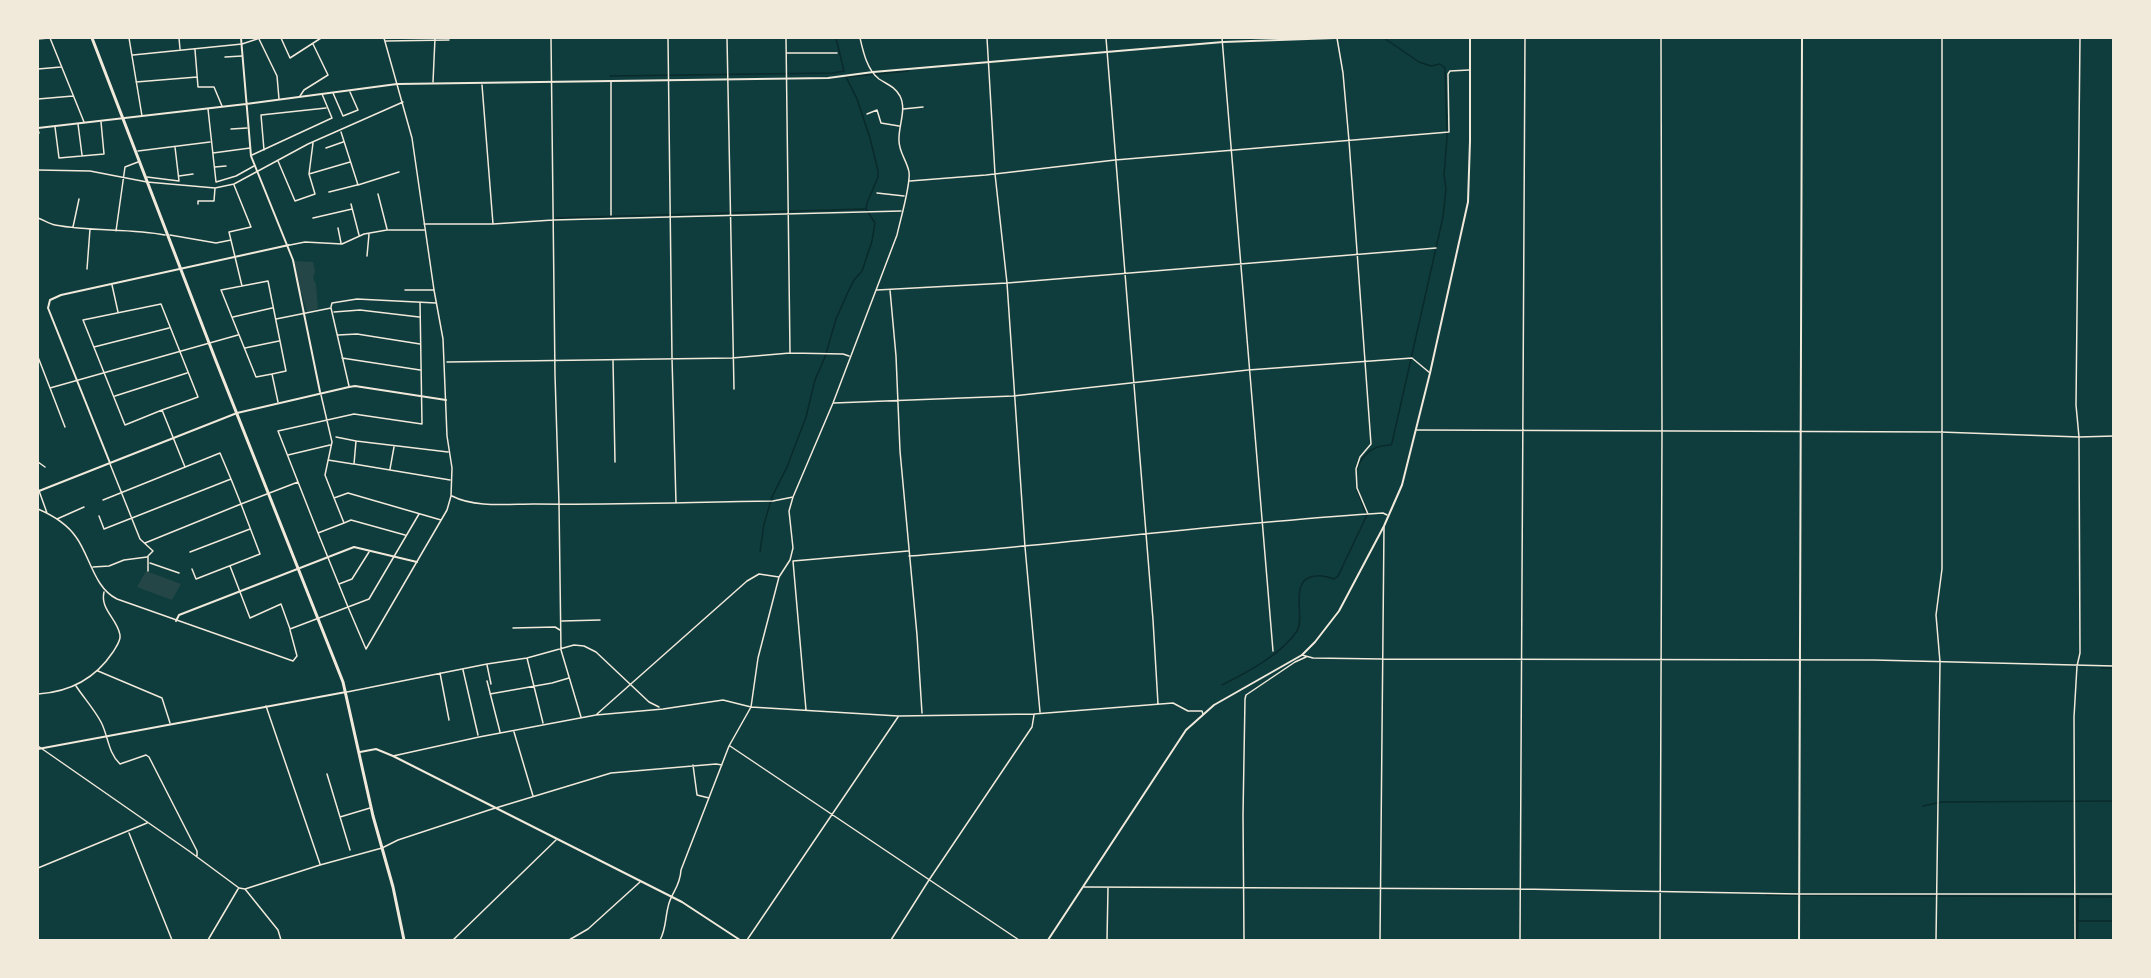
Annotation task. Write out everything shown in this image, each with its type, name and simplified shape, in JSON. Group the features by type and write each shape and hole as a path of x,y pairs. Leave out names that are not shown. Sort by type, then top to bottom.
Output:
{"main road":[{"path":"92,38 346,692 371,808 393,887 404,940"}],"street":[{"path":"38,39 50,38 84,123"},
{"path":"129,38 142,116"},
{"path":"179,38 180,50"},
{"path":"241,38 251,156 289,245 331,445 325,475 344,523"},
{"path":"133,55 242,44 259,38 277,76 279,99"},
{"path":"281,38 290,58 321,38"},
{"path":"551,38 555,410 561,650 581,717"},
{"path":"668,38 676,503"},
{"path":"727,38 734,389"},
{"path":"786,38 790,354"},
{"path":"806,711 791,560 793,548 789,511 897,235 909,181 908,166 899,146 903,109 901,98 893,86 876,76 867,61 860,38"},
{"path":"987,38 995,174 1007,283 1013,396 1041,713"},
{"path":"1106,38 1158,704"},
{"path":"1222,38 1273,651"},
{"path":"38,134 38,129 55,126 300,98 397,84 828,78 1222,42 1336,38 1343,73 1350,141 1371,444 1358,462 1356,480 1368,514"},
{"path":"1048,940 1179,741 1203,714 1302,655 1315,642 1339,610 1384,525 1402,485 1430,373 1468,202 1470,38"},
{"path":"1520,940 1525,38"},
{"path":"1660,38 1662,432 1660,940"},
{"path":"1799,940 1802,38"},
{"path":"1936,940 1940,662 1936,615 1942,569 1942,38"},
{"path":"2075,940 2074,717 2080,653 2079,437 2076,405 2080,38"},
{"path":"420,302 422,424 354,414 278,431 366,649 442,520 451,496 452,468 448,452 445,362 412,138 384,39 448,40"},
{"path":"433,84 435,39"},
{"path":"300,98 304,90 328,75 313,44"},
{"path":"195,49 199,88 214,87 222,106"},
{"path":"786,53 837,53"},
{"path":"225,57 242,56"},
{"path":"38,69 62,67"},
{"path":"909,181 1115,160 1449,132 1448,74 1450,71 1470,70"},
{"path":"135,82 198,77"},
{"path":"611,82 611,215"},
{"path":"482,83 493,224"},
{"path":"333,93 343,116 357,110 350,91"},
{"path":"251,156 332,118 322,94"},
{"path":"38,99 74,96"},
{"path":"38,170 90,171 147,182 215,188 233,184 313,142 403,101"},
{"path":"903,109 923,107"},
{"path":"208,108 216,182 236,176 255,166"},
{"path":"264,151 261,115 327,108"},
{"path":"867,114 877,110 880,127"},
{"path":"55,126 59,158 104,154 100,121"},
{"path":"78,123 82,156"},
{"path":"881,123 900,127"},
{"path":"231,129 248,128"},
{"path":"341,131 358,185"},
{"path":"135,151 211,142"},
{"path":"278,161 295,201 315,194 309,174 313,142"},
{"path":"326,148 344,142"},
{"path":"146,177 179,181 175,146"},
{"path":"213,153 250,148"},
{"path":"116,231 125,167 139,161"},
{"path":"309,174 351,162"},
{"path":"214,167 226,166"},
{"path":"329,192 399,172"},
{"path":"178,176 194,174"},
{"path":"233,184 251,227 230,232 242,286"},
{"path":"198,204 198,201 214,201 215,188"},
{"path":"877,193 905,196"},
{"path":"378,194 387,230"},
{"path":"73,227 79,199"},
{"path":"351,204 359,236"},
{"path":"313,218 352,209"},
{"path":"424,224 493,224 730,214 902,211"},
{"path":"38,218 53,225 116,231 137,230 216,243 231,240"},
{"path":"87,269 90,228"},
{"path":"338,228 342,244"},
{"path":"92,567 109,566 124,560 148,556 153,551 140,539 48,304 50,300 61,295 305,242 342,244 359,236 387,230 425,230"},
{"path":"367,256 369,234"},
{"path":"876,290 1007,283 1436,248"},
{"path":"268,281 286,371 256,377 221,291 242,286 268,281"},
{"path":"112,284 118,313"},
{"path":"890,289 899,401 900,451 922,714"},
{"path":"405,290 434,290"},
{"path":"349,387 331,308 332,303 357,299 436,303"},
{"path":"161,304 198,397 125,425 83,320 118,313 161,304"},
{"path":"232,317 273,308"},
{"path":"275,319 331,308"},
{"path":"332,312 360,310 419,317"},
{"path":"94,347 170,327"},
{"path":"337,335 357,334 421,344"},
{"path":"50,388 239,335"},
{"path":"245,349 280,341"},
{"path":"445,362 732,358 790,354 850,356"},
{"path":"38,357 65,426"},
{"path":"342,358 421,370"},
{"path":"613,359 615,462"},
{"path":"833,403 1013,396 1248,370 1365,361 1414,359 1430,373"},
{"path":"114,397 188,372"},
{"path":"272,374 279,403"},
{"path":"48,513 38,490 237,413 349,387 446,400"},
{"path":"162,410 185,467"},
{"path":"1415,430 1941,432 2079,437 2114,436"},
{"path":"336,437 448,452"},
{"path":"354,464 357,441"},
{"path":"287,455 331,445"},
{"path":"390,470 394,446"},
{"path":"103,500 220,453 260,554 196,579 192,569"},
{"path":"328,460 451,480"},
{"path":"38,462 45,467"},
{"path":"99,516 104,529 231,479"},
{"path":"145,543 298,482"},
{"path":"334,498 348,493 442,520"},
{"path":"451,496 459,500 480,502 559,504 773,501 793,497"},
{"path":"56,519 84,507"},
{"path":"38,509 48,513 78,539 104,591 117,600 293,661 297,656 281,604 250,618 230,566"},
{"path":"909,556 1025,547 1145,532 1263,522 1383,513 1388,516"},
{"path":"290,629 369,599 419,514"},
{"path":"318,533 351,520 406,535"},
{"path":"1380,940 1384,525"},
{"path":"190,552 250,529"},
{"path":"176,621 178,615 354,547 417,562"},
{"path":"660,940 664,933 668,905 680,883 681,870 729,746 751,707 758,658 779,577 791,560 909,550"},
{"path":"338,584 352,579 370,551"},
{"path":"148,556 148,571"},
{"path":"149,563 180,573"},
{"path":"596,715 747,581 759,574 779,577"},
{"path":"38,694 76,686 98,671 111,655 120,638 103,604 104,591"},
{"path":"560,621 600,620"},
{"path":"513,628 555,627 561,630"},
{"path":"39,748 527,658 574,645 592,649 654,706 663,709"},
{"path":"1302,655 1382,659 1940,662 2114,666"},
{"path":"1244,940 1245,699 1246,695 1306,657"},
{"path":"527,658 543,724"},
{"path":"487,664 490,694 500,733"},
{"path":"463,669 479,737"},
{"path":"98,671 162,698 171,724"},
{"path":"440,673 449,720"},
{"path":"490,694 570,678"},
{"path":"76,686 102,723 109,748 120,764 146,755 149,757 197,851 197,856"},
{"path":"393,756 581,717 663,709 723,700 751,707 898,716 1034,714 1158,704 1173,704 1188,711 1202,711 1203,714"},
{"path":"266,706 320,865"},
{"path":"891,940 1032,727 1034,714"},
{"path":"747,940 833,816 898,716"},
{"path":"514,730 533,797"},
{"path":"729,746 1018,940"},
{"path":"39,748 197,856 239,888 245,889 382,848 398,840 611,773 693,765 722,765"},
{"path":"360,752 376,749 393,756 672,897 740,940"},
{"path":"693,765 697,795 710,798"},
{"path":"327,774 350,850"},
{"path":"340,817 371,808"},
{"path":"38,868 148,823"},
{"path":"128,832 172,940"},
{"path":"453,940 557,839"},
{"path":"569,940 588,929 641,881"},
{"path":"1083,887 1520,889 2075,896 2114,894"},
{"path":"208,940 239,888"},
{"path":"1107,940 1108,888"},
{"path":"245,889 278,930 281,940"}],"shaded area":[{"path":"294,261 313,262 318,309 307,312 300,292"},
{"path":"146,571 181,584 172,600 137,587"}],"waterway":[{"path":"610,76 833,73 844,71 836,38"},
{"path":"1356,471 1365,455 1374,449 1392,443 1443,217 1446,189 1444,175 1447,138 1445,68 1440,64 1431,66 1419,62 1384,38"},
{"path":"760,552 764,524 772,497 787,467 806,417 815,380 825,357 836,319 854,280 862,271 872,241 875,223 866,209 878,177 878,171 857,99 846,77 908,71"},
{"path":"556,218 865,209"},
{"path":"1357,490 1365,511"},
{"path":"1222,685 1263,662 1297,631 1302,584 1307,578 1323,576 1334,579 1338,576 1367,515"},
{"path":"2101,668 2114,668"},
{"path":"1923,806 1942,802 2114,801"},
{"path":"1766,895 2114,897"},
{"path":"2076,940 2077,896"},
{"path":"2077,921 2114,921"}]}
